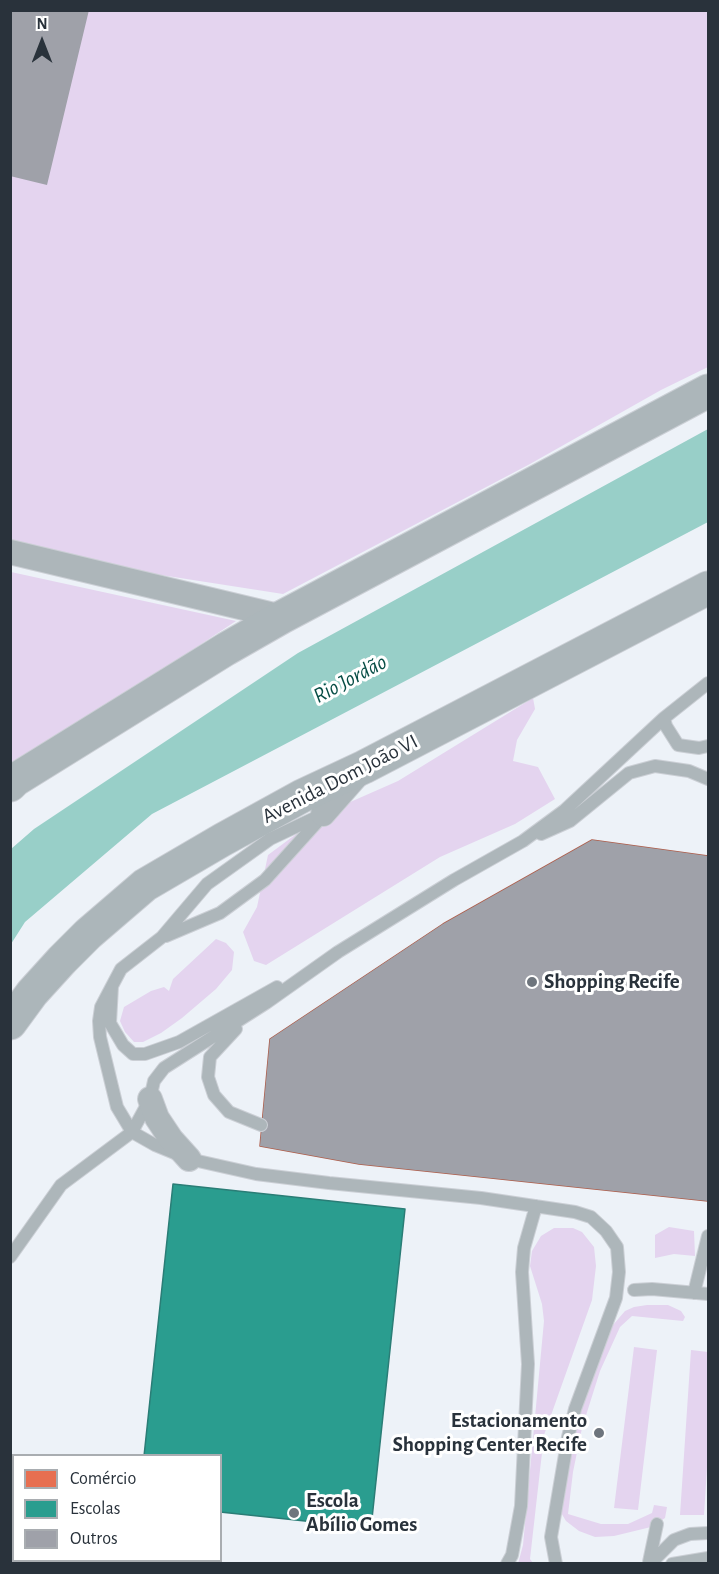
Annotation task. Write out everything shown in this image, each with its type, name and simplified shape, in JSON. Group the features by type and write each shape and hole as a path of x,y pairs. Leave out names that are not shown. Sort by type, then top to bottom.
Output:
{"main road":[{"path":"10,785 226,649 282,617 708,391"},
{"name":"Avenida Dom João VI","path":"10,1023 32,993 62,960 88,934 145,885 292,802 364,767 708,588"}],"street":[{"path":"10,552 282,617"},
{"path":"323,814 364,767"},
{"path":"150,1099 157,1118 171,1139 189,1159"}],"lane":[{"path":"112,986 111,1023 116,1036 133,1054 145,1054 179,1042 338,952 454,880 523,841 565,810 664,718 708,683"},
{"path":"664,718 666,726 678,745 699,748 708,746"},
{"path":"523,841 570,822 629,773 655,766 689,771 708,779"},
{"path":"162,937 220,913 265,880 323,814"},
{"path":"323,814 270,839 207,884 162,937 121,969 101,1007 99,1021 99,1037 117,1107 132,1132 155,1145 189,1159 256,1174 329,1184 481,1198 575,1212 591,1217 606,1231 617,1247 620,1272 616,1298 575,1409 563,1457 551,1538 556,1563"},
{"path":"10,1257 61,1185 132,1132 150,1099 154,1081 164,1068 266,1003 338,952"},
{"path":"261,1125 228,1112 214,1095 208,1077 210,1057 225,1039 266,1003"},
{"path":"507,1563 512,1555 521,1506 528,1364 522,1272 524,1248 536,1206"},
{"path":"694,1293 708,1236"},
{"path":"634,1290 652,1289 708,1294"},
{"path":"650,1563 657,1524"},
{"path":"650,1563 674,1540 690,1534 708,1533"},
{"path":"672,1563 708,1558"}],"shaded area":[{"path":"58,11 708,11 708,367 661,390 530,464 283,594 103,566 11,540 11,138"},
{"path":"11,572 236,621 11,770"},
{"path":"533,698 535,709 517,740 513,761 538,767 555,799 515,824 440,857 266,965 254,961 243,932 257,907 268,855 323,814 398,781"},
{"path":"216,939 226,943 234,952 232,970 216,989 182,1018 143,1042 134,1042 125,1032 120,1021 124,1007 151,991 164,987 169,991 173,979"},
{"path":"669,1227 694,1231 695,1256 674,1254 655,1258 655,1235"},
{"path":"554,1228 573,1228 582,1232 594,1247 596,1266 592,1300 544,1435 530,1559 533,1563 518,1564 523,1545 544,1321 542,1304 530,1266 532,1251 541,1236"},
{"path":"647,1305 668,1305 681,1311 685,1317 683,1321 632,1316 620,1327 600,1371 582,1428 573,1472 568,1514 601,1524 628,1524 652,1513 654,1505 667,1507 665,1518 651,1527 614,1536 595,1537 579,1531 566,1521 560,1511 576,1418 613,1325 625,1311"},
{"path":"634,1347 657,1350 638,1510 614,1508"},
{"path":"691,1350 708,1352 708,1452 704,1515 680,1515"}],"water":[{"name":"Rio Jordão","path":"708,429 708,522 152,814 25,922 11,944 11,849 34,829 298,653"}],"building: Comércio":[{"name":"Shopping Recife","path":"592,840 708,856 708,1201 359,1164 260,1146 270,1039 443,924"}],"building: Escolas":[{"path":"173,1184 405,1209 371,1528 222,1512 222,1454 144,1454"}],"building: Outros":[{"path":"10,10 89,10 47,185 10,176"},
{"name":"Shopping Recife","path":"592,840 708,856 708,1201 359,1164 260,1146 270,1039 443,924"}],"place":[{"name":"Shopping Recife","path":"532,982"},
{"name":"Estacionamento Shopping Center Recife","path":"599,1433"},
{"name":"Escola Abílio Gomes","path":"294,1513"}]}
